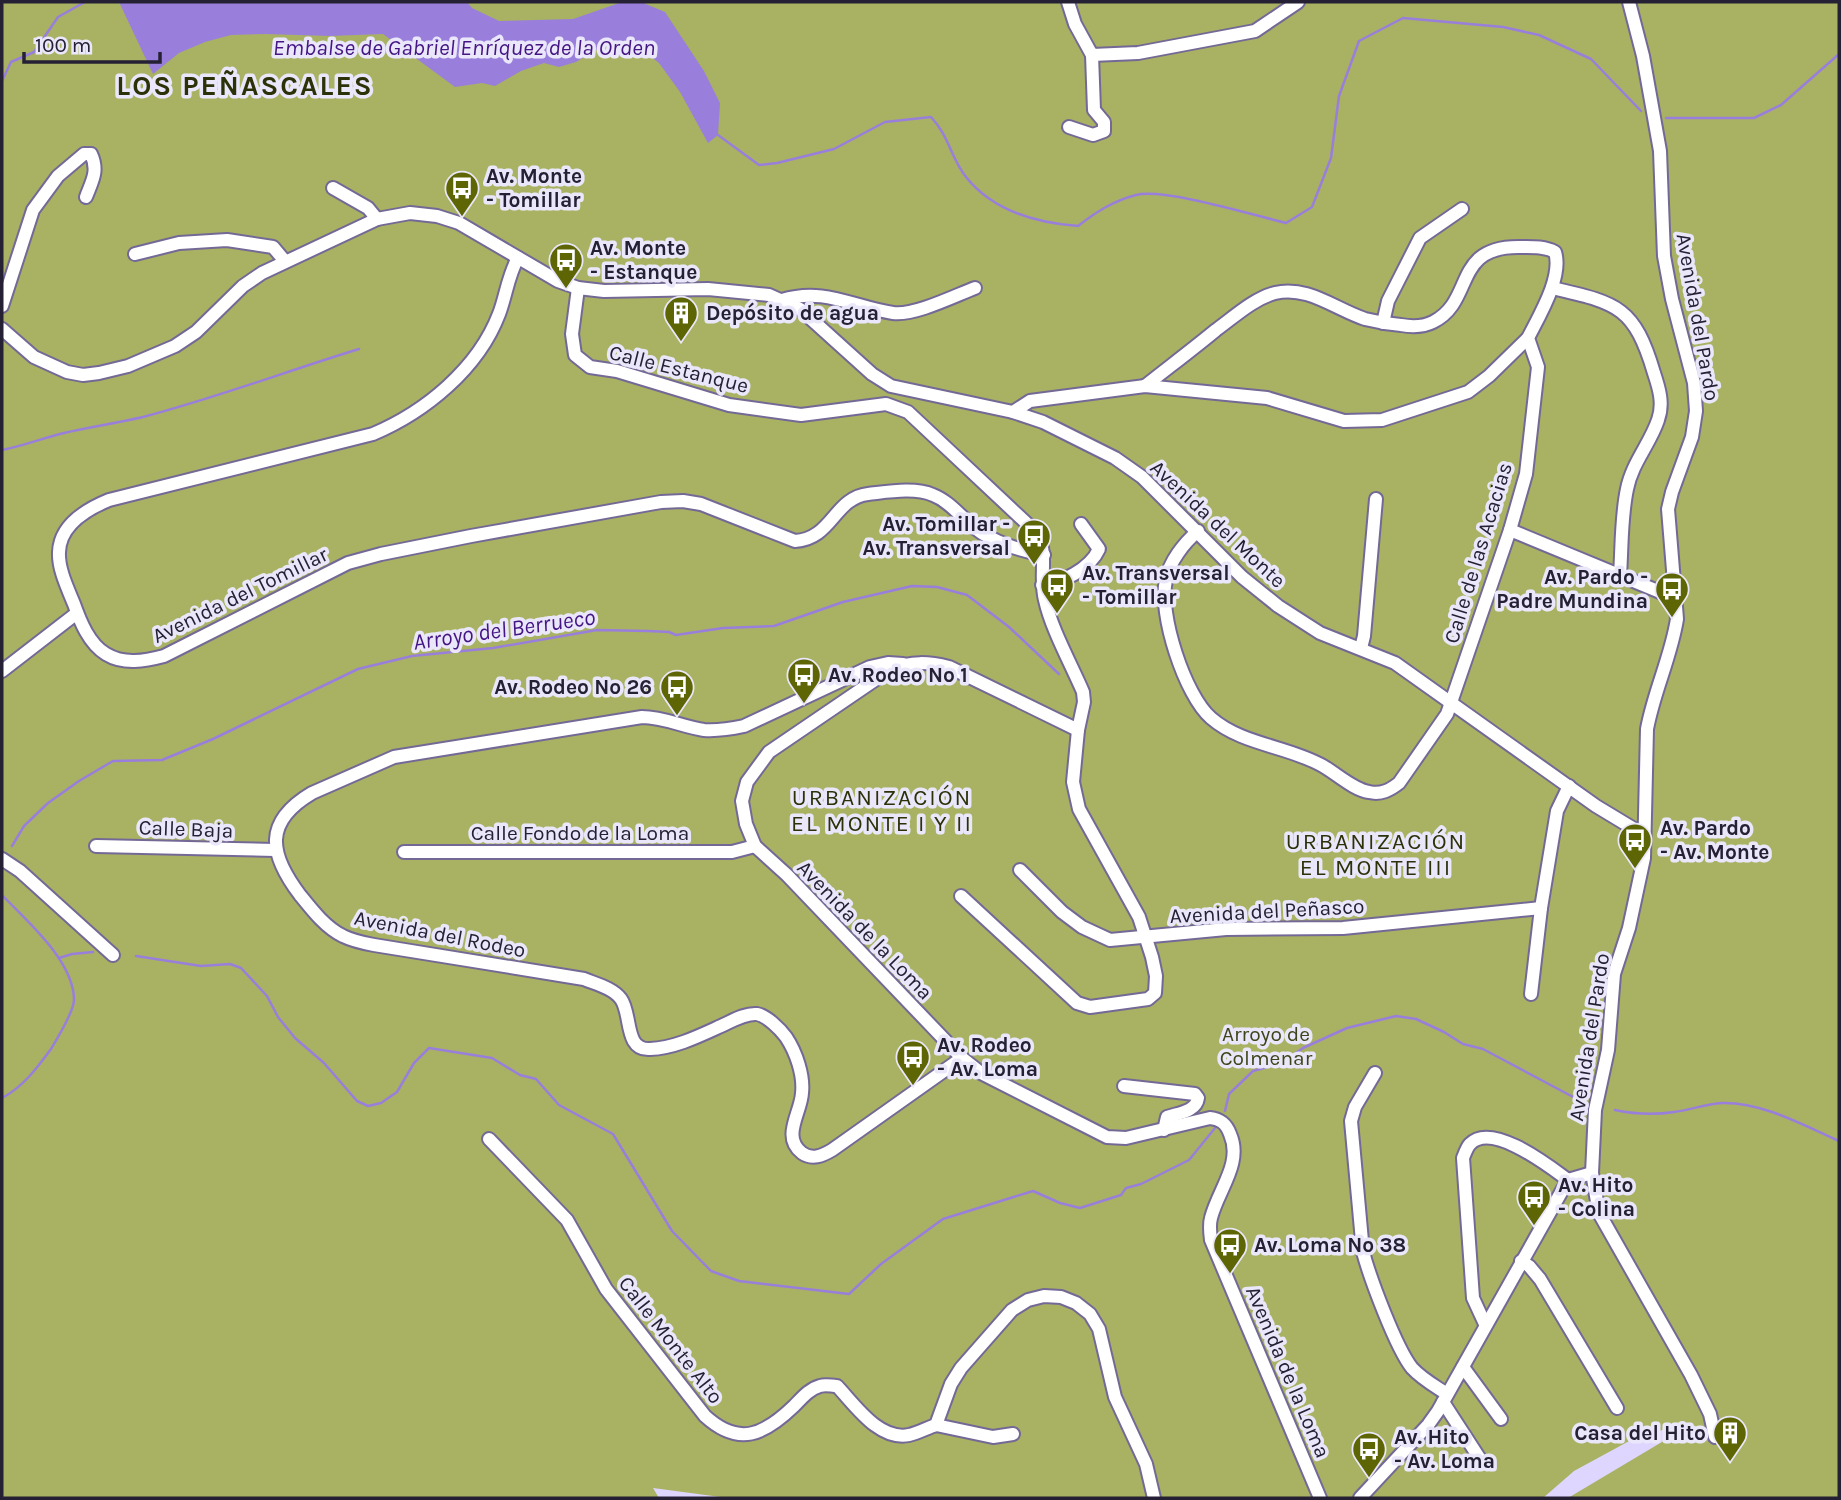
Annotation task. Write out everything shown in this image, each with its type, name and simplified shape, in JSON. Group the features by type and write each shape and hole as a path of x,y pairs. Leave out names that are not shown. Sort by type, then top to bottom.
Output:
{"street":[{"path":"1068,2 1075,24 1092,55 1094,110 1104,122 1104,131 1093,135 1069,127"},
{"path":"1092,55 1138,53 1255,31 1298,2"},
{"name":"Avenida del Pardo","path":"1629,2 1643,56 1660,151 1664,256 1694,383 1696,411 1692,436 1668,509 1677,598 1675,637 1650,710 1647,729 1642,874 1611,993 1610,1035 1595,1110 1592,1173 1599,1213 1691,1375 1710,1414 1715,1437"},
{"path":"2,306 33,210 58,176 85,154 91,154 96,173 86,197"},
{"path":"333,188 368,208 377,219"},
{"path":"1383,323 1388,301 1420,238 1462,209"},
{"name":"Avenida del Monte","path":"2,329 23,349 50,365 83,375 128,366 175,346 196,332 243,286 284,260 377,219 410,213 437,216 460,223 558,281 578,288 604,291 708,289 749,292 782,300 800,309 884,382 898,401 923,394 1013,412 1053,427 1115,458 1142,477 1242,577 1278,606 1320,633 1395,663 1569,786 1644,835"},
{"path":"135,254 179,243 227,240 273,247 284,260"},
{"path":"1013,412 1030,401 1145,386 1267,398 1344,421 1382,420 1468,392 1489,376 1528,338 1552,288 1555,252 1540,247 1502,247 1491,250 1474,264 1450,306 1433,322 1412,327 1364,318 1292,290 1272,294 1245,308 1145,386"},
{"name":"Avenida del Tomillar","path":"518,258 499,314 472,361 435,398 400,423 373,434 109,500 83,513 64,535 58,551 60,565 88,636 105,654 134,662 147,661 164,656 348,563 471,536 649,504 682,501 701,504 795,541 808,540 821,533 854,497 919,492 945,502 977,530 991,538 1044,555"},
{"name":"Calle Estanque","path":"578,288 573,344 575,355 590,367 617,371 729,405 801,415 898,401"},
{"path":"782,300 806,295 832,296 894,313 907,312 975,288"},
{"path":"1552,288 1599,299 1618,309 1632,321 1645,342 1660,391 1659,420 1636,462 1627,486 1620,575"},
{"path":"800,309 806,295"},
{"name":"Calle de las Acacias","path":"1198,531 1187,540 1170,566 1166,580 1167,614 1178,658 1196,699 1208,716 1223,728 1311,761 1366,792 1390,790 1399,783 1447,714 1510,530 1526,474 1538,367 1528,338"},
{"path":"898,401 1038,534 1044,555 1042,585 1045,604 1083,692 1073,782 1079,809 1139,917 1156,976 1153,997 1090,1007 1077,1003 961,896"},
{"path":"1360,649 1364,636 1376,499"},
{"path":"1042,585 1053,584 1078,571 1096,556 1099,549 1097,544 1081,524"},
{"path":"1510,530 1677,598"},
{"path":"2,671 77,613"},
{"name":"Avenida de la Loma","path":"1078,730 950,667 929,662 903,664 875,679 769,751 747,782 742,801 746,824 755,846 787,875 962,1058 981,1073 1107,1137 1126,1138 1210,1118 1220,1120 1228,1130 1234,1148 1233,1159 1210,1219 1211,1240 1320,1498"},
{"path":"275,850 276,833 281,821 299,800 394,757 642,717 666,719 701,729 723,730 744,726 858,673 888,663 903,664"},
{"path":"858,673 866,672 875,679"},
{"path":"1531,994 1541,908 1557,811 1569,786"},
{"name":"Calle Baja","path":"96,846 275,850"},
{"name":"Calle Fondo de la Loma","path":"404,852 732,852 755,846"},
{"name":"Avenida del Rodeo","path":"275,850 287,877 303,899 329,927 341,935 374,946 584,979 611,990 621,999 633,1041 639,1048 649,1050 685,1041 745,1016 757,1014 767,1018 785,1036 801,1075 803,1094 792,1131 793,1142 800,1152 808,1156 817,1157 832,1150 962,1058"},
{"path":"2,859 113,954"},
{"name":"Avenida del Peñasco","path":"1020,870 1082,928 1110,940 1226,929 1343,928 1541,908"},
{"path":"1375,1073 1355,1107 1351,1121 1363,1252 1367,1268 1406,1358 1421,1377 1445,1398 1480,1459"},
{"name":"Avenida de la Loma","path":"1124,1087 1195,1094 1198,1098 1197,1104 1167,1118 1164,1130"},
{"name":"Calle Monte Alto","path":"489,1139 567,1220 606,1290 705,1416 720,1429 741,1435 754,1435 784,1416 810,1391 823,1385 837,1386 877,1428 893,1435 907,1436 936,1425 993,1437 1013,1434"},
{"path":"1485,1324 1473,1298 1463,1158 1469,1145 1476,1139 1501,1140 1530,1153 1568,1180"},
{"path":"1360,1498 1428,1425 1568,1180 1592,1173"},
{"path":"1521,1261 1530,1266 1540,1279 1617,1408"},
{"path":"936,1425 951,1384 961,1368 1012,1310 1028,1300 1044,1296 1061,1297 1076,1303 1090,1314 1099,1329 1115,1397 1146,1464 1154,1498"},
{"path":"1463,1367 1501,1419"}],"green space":[{"name":"Arroyo de Colmenar","path":"2,2 1839,2 1839,1498 1568,1498 1682,1430 1672,1427 1631,1440 1574,1471 1543,1498 728,1498 653,1488 659,1498 2,1498"}],"water":[{"name":"Embalse de Gabriel Enríquez de la Orden","path":"119,2 467,2 472,8 499,21 573,19 622,2 641,2 665,12 704,71 720,103 718,135 708,143 680,92 659,63 635,44 601,47 576,62 559,67 544,63 521,71 495,86 482,83 455,87 383,34 231,35 179,53 153,74"}],"waterway":[{"path":"2,81 11,62 34,52 58,17 85,2"},
{"path":"718,135 759,165 834,149 885,122 931,117 942,132 961,170 977,189 1002,207 1032,218 1078,226 1112,204 1128,197 1149,194 1187,199 1286,223 1312,207 1331,158 1339,96 1359,41 1403,18 1503,27 1539,35 1591,59 1641,111"},
{"path":"1666,118 1754,118 1781,105 1839,54"},
{"path":"2,450 64,433 170,410 359,349"},
{"name":"Arroyo del Berrueco","path":"12,846 24,826 48,803 113,761 162,760 213,739 358,669 412,656 493,648 597,630 669,632 676,635 723,628 774,626 843,602 912,586 937,587 967,595 1009,627 1059,674"},
{"path":"2,895 58,956 72,985 74,1000 68,1018 51,1049 23,1083 2,1098"},
{"path":"59,958 93,952"},
{"path":"136,956 201,966 230,964 241,968 267,996 278,1017 295,1038 324,1063 357,1101 368,1106 381,1103 397,1092 414,1063 429,1048 492,1058 520,1075 536,1079 559,1105 613,1134 672,1231 711,1271 739,1281 849,1294 881,1264 943,1219 1033,1191 1060,1203 1080,1208 1121,1195 1126,1188 1141,1184 1189,1160 1215,1128"},
{"path":"1225,1111 1229,1094 1253,1071 1282,1063 1303,1048 1347,1028 1396,1016 1416,1019 1463,1044 1483,1049 1575,1098"},
{"path":"1615,1110 1659,1114 1722,1103 1752,1106 1839,1141"}],"place":[{"name":"Av. Monte - Tomillar","path":"462,218"},
{"name":"Av. Monte - Estanque","path":"566,290"},
{"name":"Depósito de agua","path":"681,343"},
{"name":"Av. Tomillar - Av. Transversal","path":"1034,566"},
{"name":"Av. Transversal - Tomillar","path":"1057,615"},
{"name":"Av. Pardo - Padre Mundina","path":"1672,619"},
{"name":"Av. Rodeo Nº 1","path":"804,705"},
{"name":"Av. Rodeo Nº 26","path":"677,717"},
{"name":"Av. Pardo - Av. Monte","path":"1635,870"},
{"name":"Av. Rodeo - Av. Loma","path":"913,1087"},
{"name":"Av. Hito - Colina","path":"1534,1227"},
{"name":"Av. Loma Nº 38","path":"1230,1275"},
{"name":"Casa del Hito","path":"1730,1463"},
{"name":"Av. Hito - Av. Loma","path":"1369,1479"}],"district":[{"name":"LOS PEÑASCALES","path":"245,85"},
{"name":"URBANIZACIÓN EL MONTE I Y II","path":"882,810"},
{"name":"URBANIZACIÓN EL MONTE III","path":"1376,854"}]}
